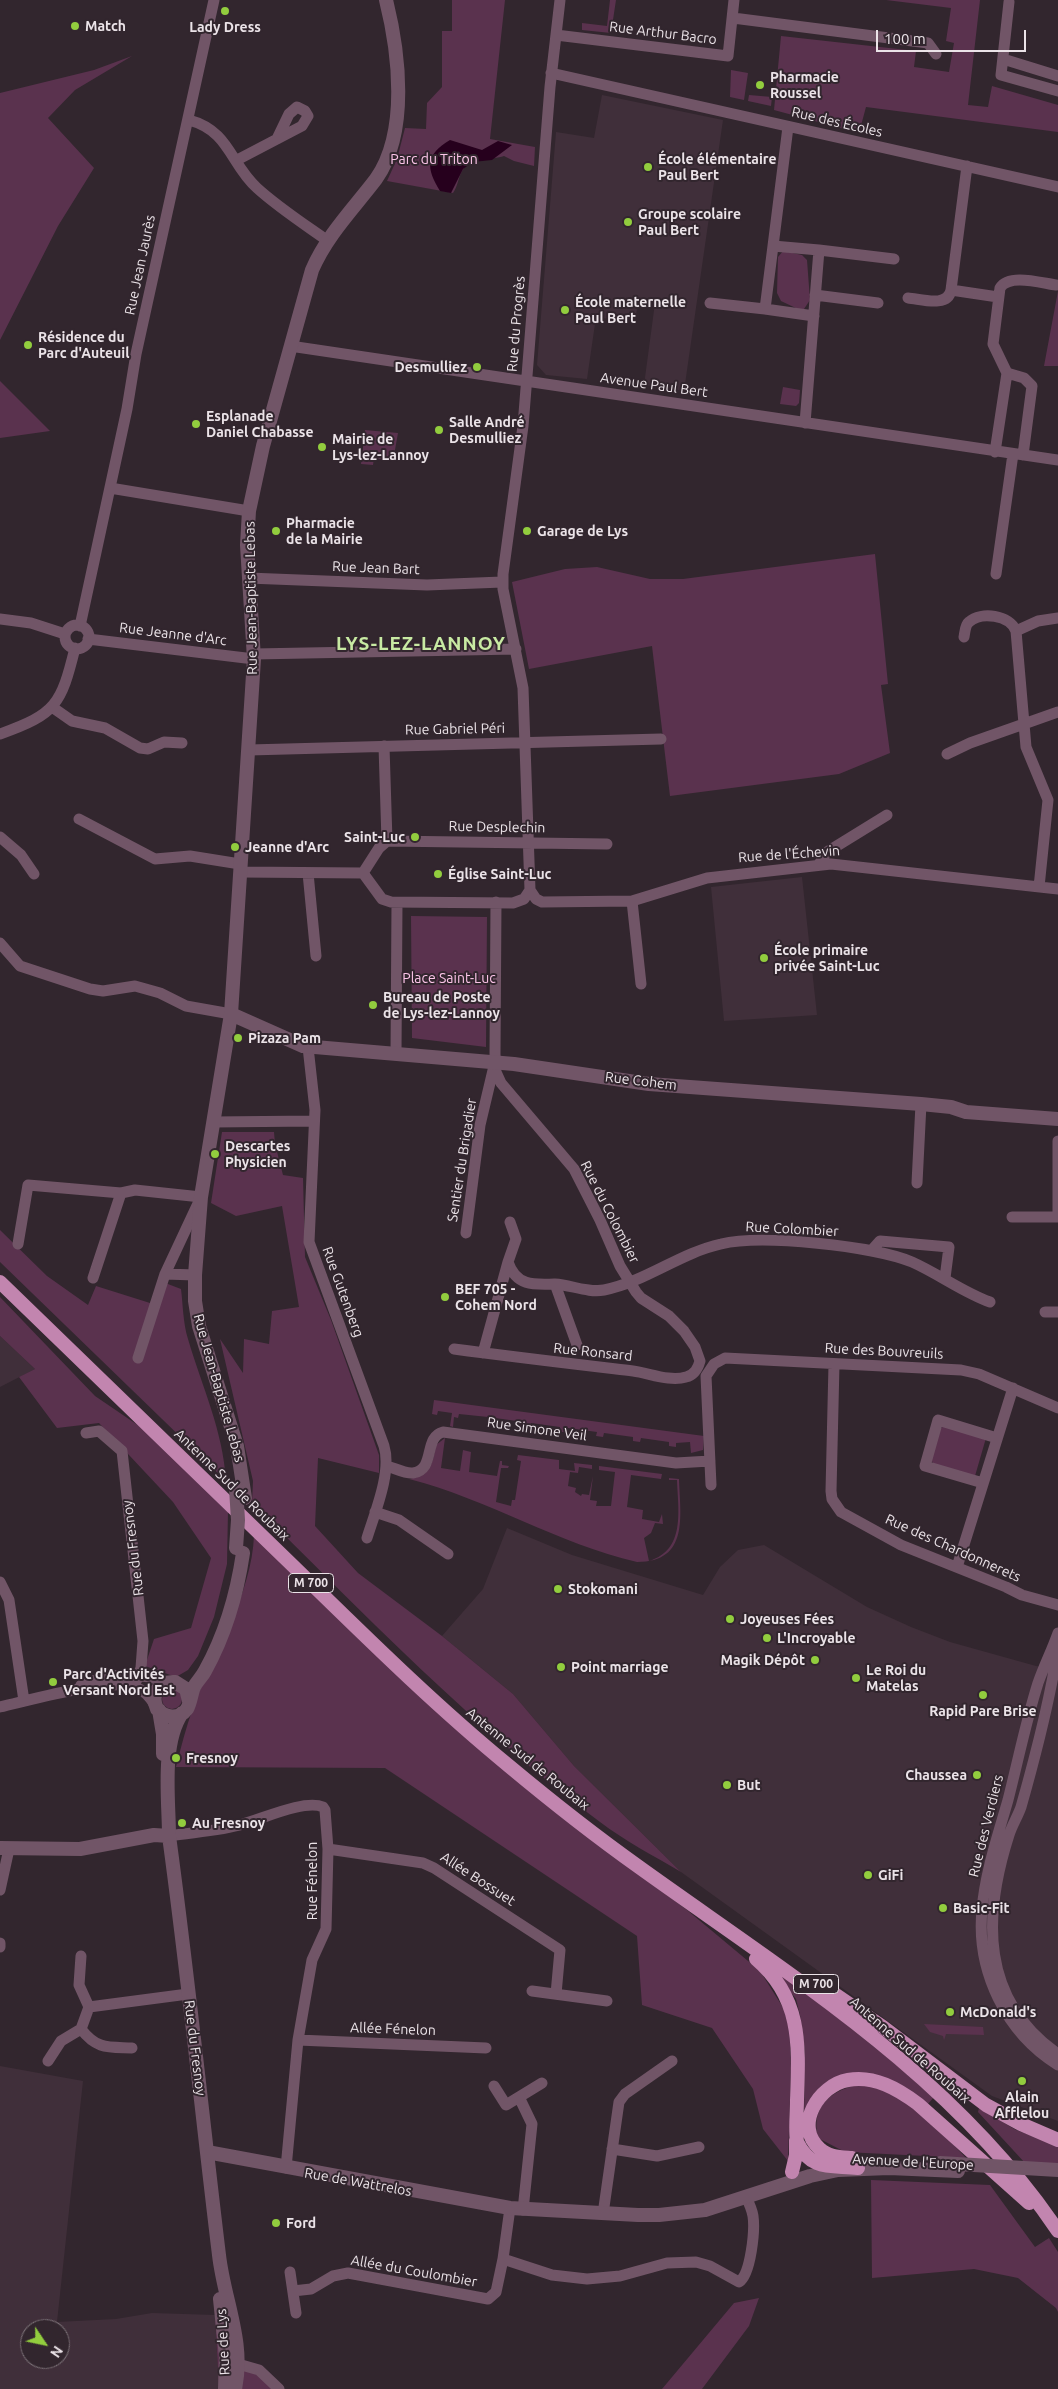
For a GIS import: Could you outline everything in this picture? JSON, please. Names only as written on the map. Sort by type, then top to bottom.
[{"type":"highway","name":"Antenne Sud de Roubaix","points":[[0,1273],[459,1715],[542,1785],[872,2026],[956,2100],[1010,2157],[1058,2219]]},
{"type":"highway","name":"Antenne Sud de Roubaix","points":[[0,1282],[431,1699],[482,1744],[586,1828],[829,2002],[934,2089],[992,2147],[1032,2195],[1058,2231]]},
{"type":"highway","points":[[683,1898],[715,1927],[765,1967],[785,1994],[796,2025],[798,2040],[796,2155],[792,2172]]},
{"type":"highway","points":[[788,1964],[883,2027],[986,2105],[1021,2124],[1058,2140]]},
{"type":"highway","points":[[855,2163],[830,2155],[816,2145],[809,2126],[815,2103],[834,2085],[850,2079],[870,2080],[889,2086],[918,2104],[1031,2204],[1058,2238]]},
{"type":"highway","points":[[796,2135],[803,2152],[817,2164],[823,2166],[855,2163]]},
{"type":"street","name":"Rue Jean Jaurès","points":[[80,626],[130,395],[136,354],[214,0]]},
{"type":"street","name":"Rue Jean-Baptiste Lebas","points":[[189,1701],[194,1688],[205,1671],[227,1621],[236,1592],[240,1551],[238,1520],[240,1493],[228,1444],[192,1336],[187,1301],[191,1232],[201,1197],[230,1014],[254,657],[248,578],[249,511],[255,476],[310,278],[328,241],[380,172],[392,142],[397,111],[396,54],[394,31],[386,0]]},
{"type":"street","name":"Rue du Progrès","points":[[529,842],[523,688],[502,582],[522,440],[551,73],[560,0]]},
{"type":"street","name":"Rue Arthur Bacro","points":[[556,35],[728,56],[734,0]]},
{"type":"street","points":[[1009,2],[1001,75],[1058,91]]},
{"type":"street","name":"Rue Arthur Bacro","points":[[733,18],[928,42],[936,54]]},
{"type":"street","points":[[1003,59],[1058,76]]},
{"type":"street","name":"Rue des Écoles","points":[[551,73],[1058,187]]},
{"type":"street","points":[[189,120],[202,124],[213,131],[257,188],[328,241]]},
{"type":"street","points":[[765,310],[788,126]]},
{"type":"street","points":[[237,160],[277,140]]},
{"type":"street","points":[[908,298],[943,301],[948,298],[951,290],[968,166]]},
{"type":"street","points":[[773,246],[894,259]]},
{"type":"street","points":[[805,423],[819,250]]},
{"type":"street","points":[[995,452],[1007,373],[993,344],[998,297],[1003,283],[1008,281],[1056,285]]},
{"type":"street","points":[[951,290],[998,297]]},
{"type":"street","points":[[815,295],[878,303]]},
{"type":"street","points":[[710,303],[814,316]]},
{"type":"street","name":"Avenue Paul Bert","points":[[290,346],[1058,460]]},
{"type":"street","points":[[996,574],[1032,386],[1027,379],[1007,373]]},
{"type":"street","points":[[110,488],[249,511]]},
{"type":"street","name":"Rue Jean Bart","points":[[248,578],[427,585],[502,582]]},
{"type":"street","points":[[964,637],[967,625],[976,618],[1000,616],[1012,623],[1016,631],[1026,747],[1053,805],[1039,887]]},
{"type":"street","points":[[1016,631],[1038,622],[1058,618]]},
{"type":"street","points":[[0,619],[31,623],[66,634]]},
{"type":"street","points":[[72,626],[80,626],[87,631],[88,639],[82,647],[75,648],[68,644],[66,634],[72,626]]},
{"type":"street","name":"Rue Jeanne d'Arc","points":[[88,639],[254,657],[516,649]]},
{"type":"street","points":[[0,734],[34,721],[52,707],[65,686],[75,648]]},
{"type":"street","points":[[52,707],[72,721],[105,728],[140,748],[148,749],[164,742],[182,743]]},
{"type":"street","points":[[947,754],[1058,712]]},
{"type":"street","name":"Rue Gabriel Péri","points":[[249,750],[662,739]]},
{"type":"street","points":[[362,873],[379,848],[388,841],[384,746]]},
{"type":"street","points":[[819,864],[827,852],[887,816]]},
{"type":"street","points":[[79,819],[155,859],[190,856],[240,868],[308,873],[362,873]]},
{"type":"street","points":[[0,838],[21,855],[34,874]]},
{"type":"street","name":"Rue Desplechin","points":[[388,841],[607,844]]},
{"type":"street","points":[[362,873],[382,899],[397,903],[520,902],[530,890],[529,842]]},
{"type":"street","name":"Rue de l'Échevin","points":[[530,890],[536,899],[542,902],[632,901],[706,878],[819,864],[859,866],[1058,889]]},
{"type":"street","points":[[308,873],[316,956]]},
{"type":"street","points":[[632,901],[641,984]]},
{"type":"street","points":[[495,1062],[496,902]]},
{"type":"street","points":[[396,1054],[397,903]]},
{"type":"street","points":[[0,943],[20,966],[90,989],[103,990],[134,986],[160,993],[186,1006],[230,1014]]},
{"type":"street","name":"Rue Cohem","points":[[230,1014],[308,1047],[495,1062],[649,1084],[921,1104],[951,1107],[968,1112],[1058,1119]]},
{"type":"street","name":"Rue Gutenberg","points":[[308,1047],[314,1121],[310,1242],[384,1446],[387,1466],[368,1538]]},
{"type":"street","name":"Sentier du Brigadier","points":[[466,1233],[480,1125],[495,1062]]},
{"type":"street","name":"Rue du Colombier","points":[[495,1062],[500,1083],[578,1176],[629,1281],[641,1298],[669,1316],[684,1331],[700,1355],[706,1388],[711,1485]]},
{"type":"street","points":[[916,1183],[921,1104]]},
{"type":"street","points":[[213,1122],[314,1121]]},
{"type":"street","points":[[1012,1217],[1058,1217],[1058,1141]]},
{"type":"street","points":[[18,1244],[28,1185],[121,1193],[135,1190],[201,1197]]},
{"type":"street","points":[[93,1278],[121,1193]]},
{"type":"street","name":"Rue Jean-Baptiste Lebas","points":[[138,1358],[165,1274],[201,1197]]},
{"type":"street","points":[[483,1353],[516,1239],[510,1222]]},
{"type":"street","name":"Rue Colombier","points":[[629,1281],[686,1255],[735,1241],[760,1239],[871,1251],[911,1262],[990,1302]]},
{"type":"street","name":"Rue Colombier","points":[[871,1251],[880,1241],[949,1247],[945,1278]]},
{"type":"street","points":[[508,1262],[514,1276],[525,1283],[555,1284],[598,1290],[629,1281]]},
{"type":"street","points":[[165,1274],[190,1274]]},
{"type":"street","name":"Rue Ronsard","points":[[555,1284],[577,1345]]},
{"type":"street","points":[[1044,1312],[1058,1312]]},
{"type":"street","name":"Rue Ronsard","points":[[454,1349],[636,1371],[674,1378],[686,1377],[702,1371]]},
{"type":"street","name":"Rue des Bouvreuils","points":[[702,1371],[724,1358],[961,1370],[979,1374],[1058,1408]]},
{"type":"street","name":"Rue des Chardonnerets","points":[[834,1364],[831,1491],[835,1506],[841,1512],[901,1544],[1022,1595],[1058,1606]]},
{"type":"street","points":[[957,1567],[1013,1388]]},
{"type":"street","points":[[983,1483],[925,1466],[938,1420],[997,1438]]},
{"type":"street","name":"Rue du Fresnoy","points":[[86,1433],[99,1431],[122,1451],[142,1628],[143,1651],[134,1687]]},
{"type":"street","name":"Rue Simone Veil","points":[[387,1466],[413,1473],[418,1471],[428,1461],[434,1437],[442,1432],[676,1463],[710,1461]]},
{"type":"street","points":[[375,1512],[399,1520],[448,1554]]},
{"type":"street","name":"Rue Jean-Baptiste Lebas","points":[[172,1682],[192,1674],[199,1665],[224,1604],[240,1551]]},
{"type":"street","points":[[0,1582],[10,1607],[24,1701]]},
{"type":"street","name":"Rue des Verdiers","points":[[1058,1634],[1038,1683],[990,1869],[981,1921],[986,1964],[997,1997],[1025,2037],[1039,2052],[1058,2065]]},
{"type":"street","name":"Rue des Verdiers","points":[[1058,1644],[1045,1713],[1020,1808],[1009,1835],[1002,1864],[993,1904],[991,1928],[996,1968],[1007,1996],[1028,2027],[1058,2054]]},
{"type":"street","points":[[0,1707],[68,1691],[118,1685],[134,1687],[146,1694],[157,1708],[170,1716],[182,1713],[187,1708],[189,1701],[186,1689],[172,1682],[138,1675],[113,1674],[87,1682],[68,1691]]},
{"type":"street","points":[[157,1708],[156,1691],[162,1684],[172,1682]]},
{"type":"street","name":"Rue du Fresnoy","points":[[157,1708],[164,1734],[161,1807],[169,1836]]},
{"type":"street","name":"Rue du Fresnoy","points":[[182,1713],[174,1731],[168,1777],[169,1836],[223,2296]]},
{"type":"street","name":"Rue Fénelon","points":[[169,1836],[236,1826],[276,1812],[318,1805],[323,1807],[326,1816],[328,1849],[326,1929],[312,1960],[298,2040],[286,2168]]},
{"type":"street","points":[[0,1890],[4,1849],[28,1847],[80,1849],[154,1835],[169,1836]]},
{"type":"street","name":"Allée Bossuet","points":[[328,1849],[423,1863],[434,1868],[560,1950],[556,1994]]},
{"type":"street","points":[[48,2061],[61,2041],[81,2029],[89,2007],[79,1985],[81,1956]]},
{"type":"street","points":[[532,1991],[607,2001]]},
{"type":"street","points":[[89,2007],[188,1994]]},
{"type":"street","points":[[81,2029],[97,2044],[132,2048]]},
{"type":"street","name":"Allée Fénelon","points":[[298,2040],[486,2048]]},
{"type":"street","points":[[603,2214],[618,2106],[622,2098],[672,2061]]},
{"type":"street","points":[[494,2086],[506,2105],[542,2083]]},
{"type":"street","name":"Allée du Coulombier","points":[[293,2290],[311,2289],[333,2276],[348,2273],[488,2298],[496,2292],[516,2209],[532,2124],[519,2097]]},
{"type":"street","points":[[612,2150],[657,2156],[699,2147]]},
{"type":"street","name":"Rue de Wattrelos","points":[[207,2152],[516,2209]]},
{"type":"street","name":"Avenue de l'Europe","points":[[516,2209],[603,2214],[678,2214],[713,2208],[855,2163],[940,2163],[1058,2170]]},
{"type":"street","name":"Avenue de l'Europe","points":[[855,2163],[1058,2177]]},
{"type":"street","name":"Avenue de l'Europe","points":[[746,2197],[792,2172],[817,2164]]},
{"type":"street","points":[[503,2259],[552,2275],[587,2279],[614,2277],[667,2263],[696,2262],[710,2266],[739,2282],[748,2271],[753,2232],[753,2219],[746,2197]]},
{"type":"street","points":[[290,2272],[296,2313]]},
{"type":"street","name":"Rue de Lys","points":[[223,2296],[234,2325],[232,2362],[235,2389]]},
{"type":"street","points":[[232,2362],[259,2370],[279,2389]]},
{"type":"street","name":"Rue de Lys","points":[[225,2389],[232,2362]]},
{"type":"shaded area","name":"Groupe scolaire Paul Bert","points":[[602,95],[723,120],[684,391],[644,385],[655,303],[638,301],[635,323],[596,317],[587,379],[546,375],[537,365],[556,132],[594,138]]},
{"type":"shaded area","points":[[450,140],[482,150],[498,141],[512,145],[492,160],[473,162],[463,169],[451,193],[440,191],[430,169],[430,162],[436,151]]},
{"type":"shaded area","name":"École primaire privée Saint-Luc","points":[[802,877],[817,1015],[724,1021],[711,887]]},
{"type":"shaded area","points":[[0,1336],[35,1369],[0,1387]]},
{"type":"shaded area","points":[[507,1528],[572,1555],[703,1595],[720,1567],[738,1550],[764,1545],[867,1607],[911,1627],[950,1642],[1036,1666],[1058,1669],[1058,2121],[992,2096],[681,1872],[574,1766],[513,1694],[442,1636],[483,1589]]},
{"type":"shaded area","points":[[0,2066],[83,2081],[57,2319],[20,2319],[20,2369],[70,2369],[70,2321],[116,2319],[152,2313],[215,2315],[219,2389],[0,2389]]},
{"type":"green space","name":"Parc du Triton","points":[[452,0],[505,0],[490,139],[535,147],[534,166],[514,161],[504,156],[470,164],[462,171],[453,193],[387,181],[397,159],[405,128],[426,129],[427,103],[442,87],[442,31],[452,31]]},
{"type":"green space","points":[[610,0],[616,0],[611,33],[582,30],[582,23],[607,26]]},
{"type":"green space","points":[[886,0],[980,0],[968,105],[988,107],[992,86],[1058,105],[1058,132],[866,107],[859,133],[774,110],[781,36],[916,51],[914,67],[949,72],[954,43],[946,41],[951,8]]},
{"type":"green space","points":[[132,56],[75,90],[48,118],[94,168],[58,226],[0,340],[0,93],[94,70]]},
{"type":"green space","points":[[731,70],[748,73],[744,100],[730,97]]},
{"type":"green space","points":[[749,95],[772,97],[771,106],[748,101]]},
{"type":"green space","points":[[783,251],[802,255],[807,260],[810,300],[804,309],[800,310],[781,301],[777,293],[778,257]]},
{"type":"green space","points":[[1058,291],[1058,366],[1044,366]]},
{"type":"green space","points":[[0,381],[50,431],[0,438]]},
{"type":"green space","points":[[783,387],[800,390],[799,403],[796,406],[780,404]]},
{"type":"green space","points":[[365,430],[398,433],[393,461],[374,458],[373,465],[361,464]]},
{"type":"green space","points":[[875,554],[888,684],[881,685],[890,753],[839,774],[670,796],[652,646],[529,669],[512,582],[565,569],[597,567],[650,579],[683,579]]},
{"type":"green space","name":"Place Saint-Luc","points":[[411,916],[487,917],[486,1047],[412,1038]]},
{"type":"green space","points":[[222,1132],[274,1132],[283,1175],[303,1178],[305,1257],[331,1320],[379,1455],[379,1473],[318,1458],[315,1526],[358,1573],[442,1636],[513,1694],[574,1766],[681,1872],[610,1829],[553,1786],[508,1748],[421,1669],[252,1503],[253,1481],[220,1339],[243,1373],[244,1339],[269,1344],[272,1311],[299,1307],[282,1206],[236,1216],[211,1203]]},
{"type":"green space","points":[[0,1230],[47,1276],[88,1305],[96,1286],[150,1303],[160,1281],[181,1289],[186,1333],[221,1444],[226,1481],[0,1262]]},
{"type":"green space","points":[[0,1297],[95,1396],[145,1430],[228,1511],[227,1564],[214,1617],[198,1656],[188,1670],[176,1677],[145,1666],[154,1639],[191,1628],[211,1558],[173,1502],[99,1423],[57,1428],[19,1377],[35,1369],[0,1336]]},
{"type":"green space","points":[[434,1400],[704,1436],[703,1450],[691,1453],[690,1442],[676,1443],[676,1447],[669,1446],[669,1442],[641,1438],[640,1442],[633,1441],[633,1437],[604,1433],[603,1437],[596,1436],[597,1432],[568,1428],[567,1432],[560,1432],[560,1427],[531,1423],[531,1428],[524,1427],[524,1422],[495,1418],[494,1423],[487,1422],[488,1417],[459,1414],[458,1418],[454,1417],[453,1427],[450,1426],[452,1413],[438,1411],[437,1415],[432,1414]]},
{"type":"green space","points":[[945,1425],[986,1438],[975,1476],[934,1464],[930,1459],[940,1429]]},
{"type":"green space","points":[[445,1438],[441,1468],[460,1471],[463,1450],[471,1452],[469,1472],[497,1476],[500,1461],[502,1461],[502,1465],[509,1466],[508,1468],[501,1468],[496,1502],[511,1506],[512,1500],[515,1500],[521,1461],[517,1460],[518,1455],[559,1460],[559,1469],[575,1471],[574,1463],[592,1465],[592,1469],[579,1467],[578,1473],[570,1472],[568,1486],[576,1488],[575,1492],[581,1496],[582,1494],[589,1495],[593,1476],[590,1500],[597,1501],[596,1506],[611,1506],[615,1472],[599,1470],[599,1466],[662,1474],[661,1479],[631,1475],[627,1507],[643,1510],[642,1519],[659,1522],[662,1514],[663,1524],[655,1523],[651,1533],[644,1538],[649,1561],[637,1562],[608,1554],[551,1533],[467,1498],[409,1479],[426,1472],[432,1463],[436,1445]]},
{"type":"green space","points":[[669,1478],[679,1479],[680,1521],[678,1534],[674,1545],[666,1554],[654,1560],[650,1560],[661,1556],[669,1548],[674,1538],[678,1516],[677,1480],[669,1480]]},
{"type":"green space","points":[[254,1535],[558,1814],[687,1910],[760,1971],[789,2017],[791,2069],[788,2161],[763,2129],[753,2089],[712,2028],[642,2005],[637,1936],[385,1768],[176,1767],[201,1687],[239,1602],[252,1557]]},
{"type":"green space","points":[[172,1689],[179,1692],[182,1699],[179,1706],[172,1709],[165,1706],[162,1699],[165,1692]]},
{"type":"green space","points":[[781,1972],[935,2096],[927,2105],[852,2074],[831,2079],[819,2088],[804,2116],[805,2051],[800,2015],[796,1999],[778,1975]]},
{"type":"green space","points":[[924,2024],[983,2027],[984,2035],[946,2034],[944,2040],[943,2036],[930,2032]]},
{"type":"green space","points":[[864,2084],[891,2092],[900,2097],[935,2126],[966,2158],[845,2152],[818,2138],[817,2116],[826,2100],[843,2089]]},
{"type":"green space","points":[[979,2108],[1016,2130],[1058,2145],[1058,2167],[1025,2163],[978,2112]]},
{"type":"green space","points":[[871,2180],[990,2185],[1035,2247],[1049,2238],[1058,2252],[1058,2312],[1056,2308],[1018,2278],[974,2269],[872,2278]]},
{"type":"green space","points":[[759,2298],[749,2326],[702,2389],[662,2389],[734,2303]]},
{"type":"green space","points":[[215,2315],[244,2370],[264,2377],[272,2389],[219,2389]]},
{"type":"place","name":"Lady Dress","points":[[225,11]]},
{"type":"place","name":"Match","points":[[75,26]]},
{"type":"place","name":"Pharmacie Roussel","points":[[760,85]]},
{"type":"place","name":"École élémentaire Paul Bert","points":[[648,167]]},
{"type":"place","name":"Groupe scolaire Paul Bert","points":[[628,222]]},
{"type":"place","name":"École maternelle Paul Bert","points":[[565,310]]},
{"type":"place","name":"Résidence du Parc d'Auteuil","points":[[28,345]]},
{"type":"place","name":"Desmulliez","points":[[477,367]]},
{"type":"place","name":"Esplanade Daniel Chabasse","points":[[196,424]]},
{"type":"place","name":"Salle André Desmulliez","points":[[439,430]]},
{"type":"place","name":"Mairie de Lys-lez-Lannoy","points":[[322,447]]},
{"type":"place","name":"Pharmacie de la Mairie","points":[[276,531]]},
{"type":"place","name":"Garage de Lys","points":[[527,531]]},
{"type":"place","name":"Saint-Luc","points":[[415,837]]},
{"type":"place","name":"Jeanne d'Arc","points":[[235,847]]},
{"type":"place","name":"Église Saint-Luc","points":[[438,874]]},
{"type":"place","name":"École primaire privée Saint-Luc","points":[[764,958]]},
{"type":"place","name":"Bureau de Poste de Lys-lez-Lannoy","points":[[373,1005]]},
{"type":"place","name":"Pizaza Pam","points":[[238,1038]]},
{"type":"place","name":"Descartes Physicien","points":[[215,1154]]},
{"type":"place","name":"BEF 705 - Cohem Nord","points":[[445,1297]]},
{"type":"place","name":"Stokomani","points":[[558,1589]]},
{"type":"place","name":"Joyeuses Fées","points":[[730,1619]]},
{"type":"place","name":"L'Incroyable","points":[[767,1638]]},
{"type":"place","name":"Magik Dépôt","points":[[815,1660]]},
{"type":"place","name":"Point marriage","points":[[561,1667]]},
{"type":"place","name":"Le Roi du Matelas","points":[[856,1678]]},
{"type":"place","name":"Parc d'Activités Versant Nord Est","points":[[53,1682]]},
{"type":"place","name":"Rapid Pare Brise","points":[[983,1695]]},
{"type":"place","name":"Fresnoy","points":[[176,1758]]},
{"type":"place","name":"Chaussea","points":[[977,1775]]},
{"type":"place","name":"But","points":[[727,1785]]},
{"type":"place","name":"Au Fresnoy","points":[[182,1823]]},
{"type":"place","name":"GiFi","points":[[868,1875]]},
{"type":"place","name":"Basic-Fit","points":[[943,1908]]},
{"type":"place","name":"McDonald's","points":[[950,2012]]},
{"type":"place","name":"Alain Afflelou","points":[[1022,2081]]},
{"type":"place","name":"Ford","points":[[276,2223]]},
{"type":"district","name":"LYS-LEZ-LANNOY","points":[[421,644]]}]
